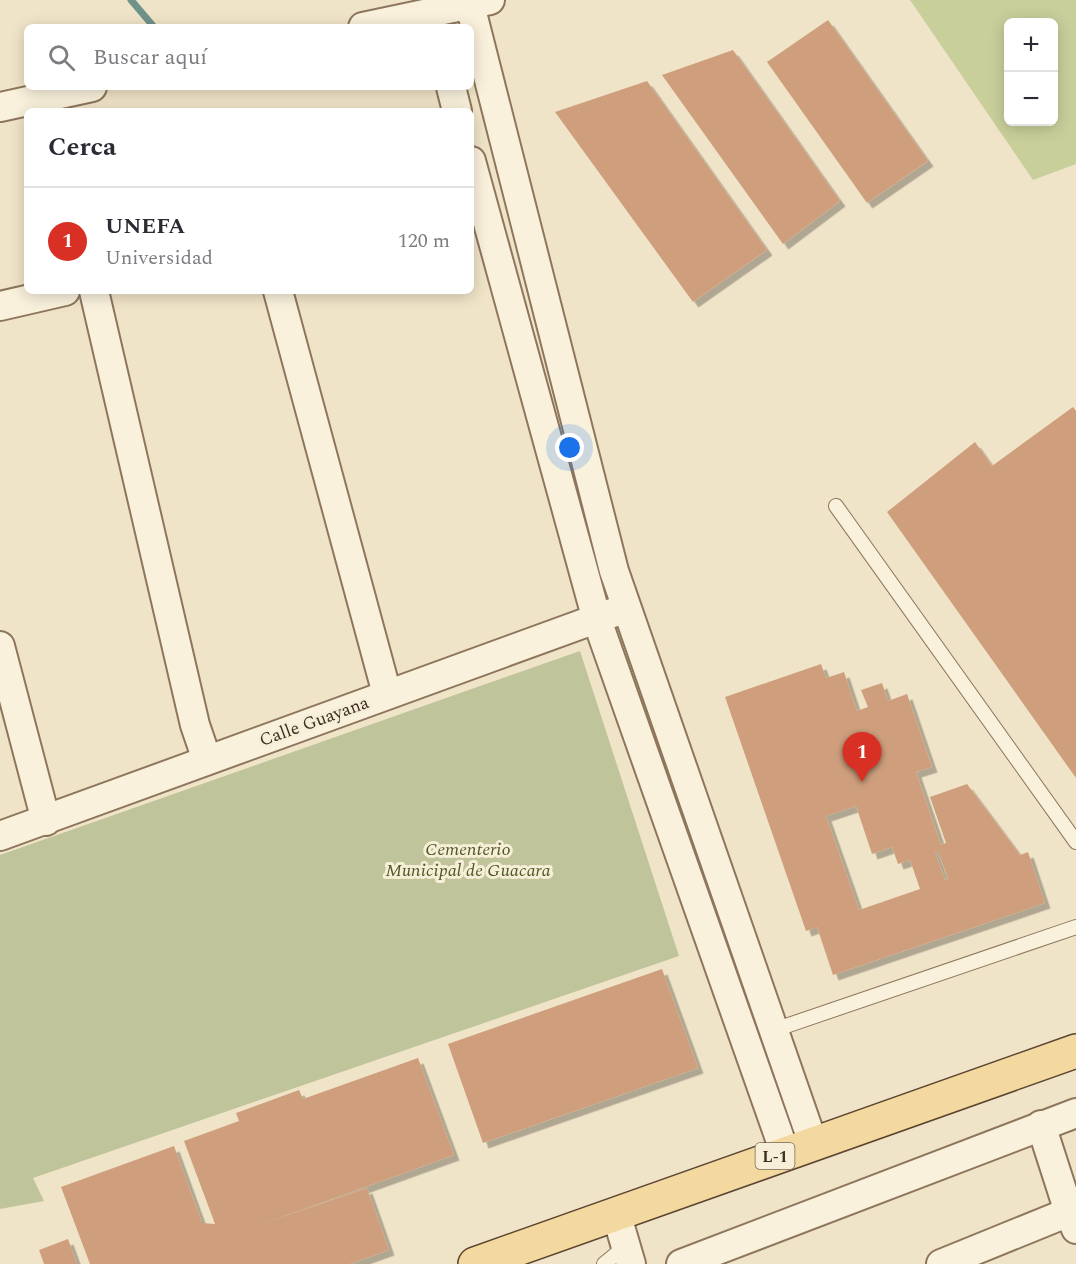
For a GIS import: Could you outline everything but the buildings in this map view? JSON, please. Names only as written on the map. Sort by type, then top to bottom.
[{"type":"main road","name":"L-1","points":[[475,1264],[1076,1051]]},
{"type":"street","points":[[393,24],[432,20],[480,2],[614,571],[774,1030],[799,1148]]},
{"type":"street","points":[[0,107],[78,90]]},
{"type":"street","points":[[452,90],[456,108]]},
{"type":"street","points":[[474,172],[597,620],[799,1148]]},
{"type":"street","points":[[0,306],[52,294]]},
{"type":"street","points":[[95,294],[195,725],[207,760]]},
{"type":"street","points":[[279,294],[387,694]]},
{"type":"street","name":"Calle Guayana","points":[[0,836],[628,607]]},
{"type":"street","points":[[0,646],[46,821]]},
{"type":"street","points":[[681,1264],[1076,1113]]},
{"type":"street","points":[[952,1262],[1074,1217],[1041,1125]]},
{"type":"street","points":[[616,1213],[620,1258]]},
{"type":"lane","points":[[836,506],[1076,842]]},
{"type":"lane","points":[[774,1030],[1076,927]]},
{"type":"green space","points":[[910,0],[1076,0],[1076,164],[1033,180]]},
{"type":"green space","name":"Cementerio Municipal de Guacara","points":[[580,651],[679,956],[33,1178],[44,1201],[0,1209],[0,855]]},
{"type":"waterway","points":[[131,0],[151,24]]},
{"type":"place","name":"UNEFA","points":[[862,782]]}]
